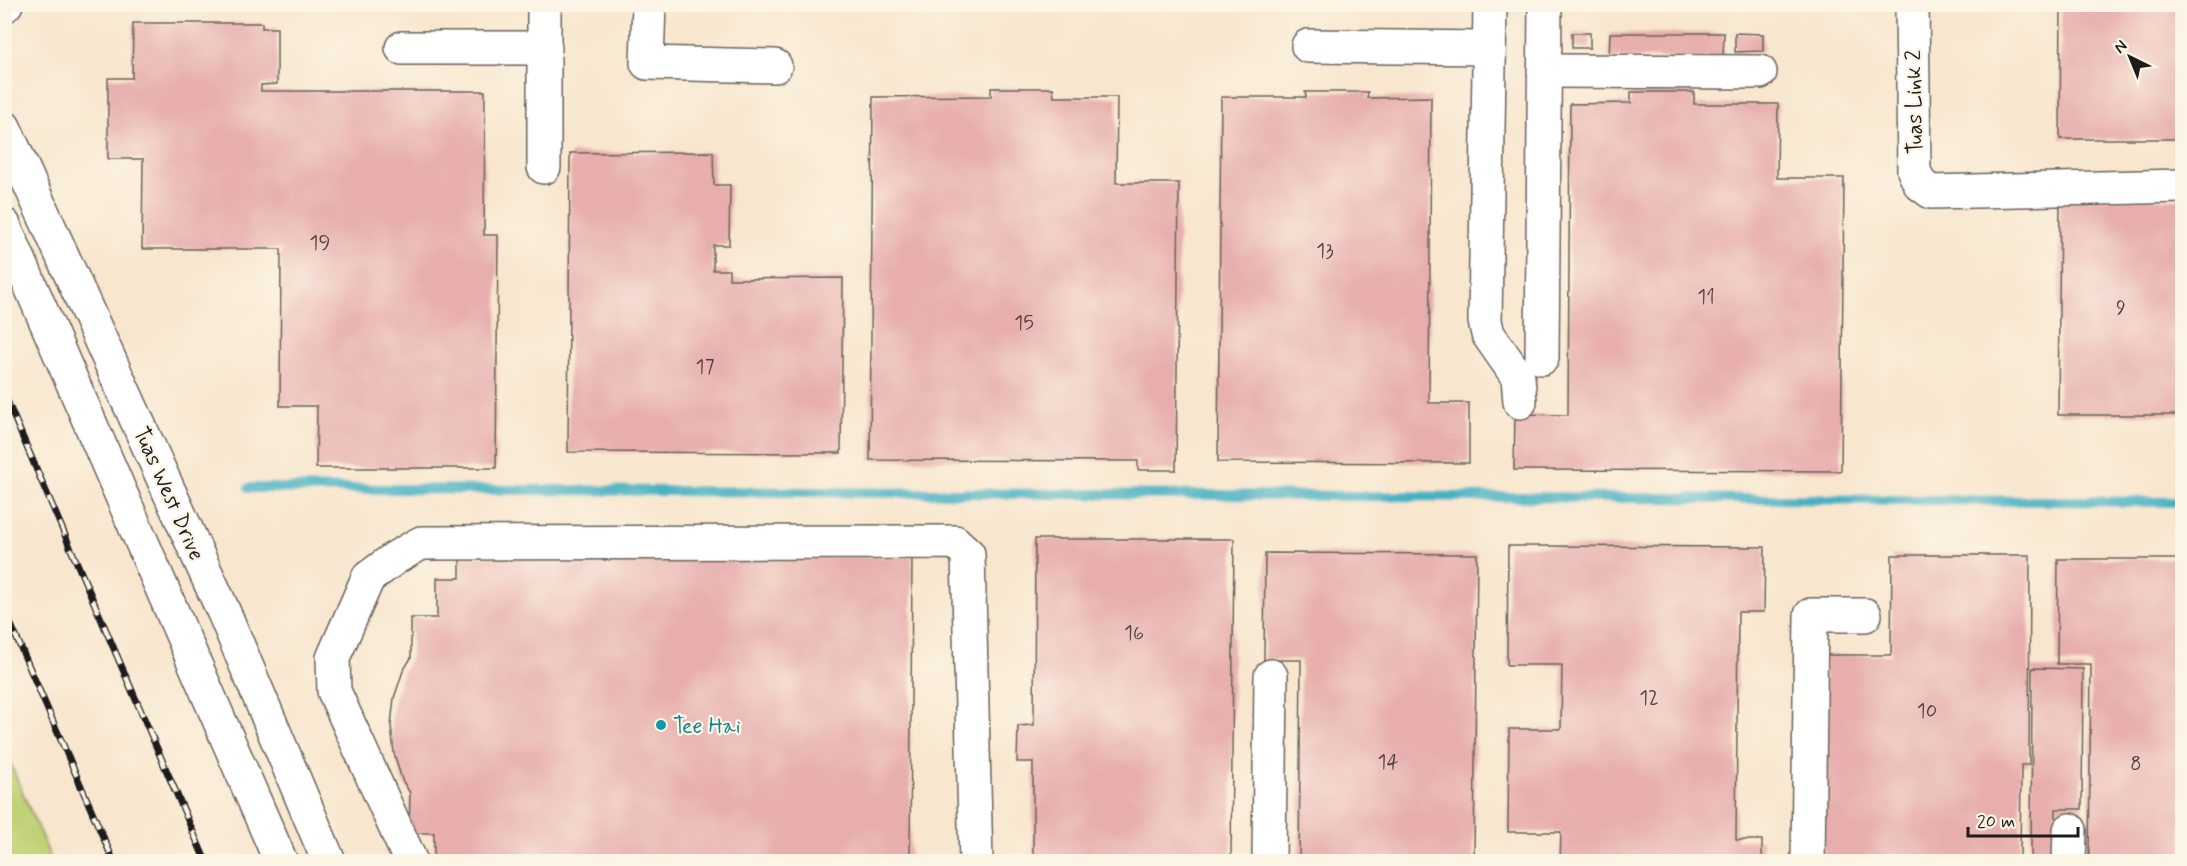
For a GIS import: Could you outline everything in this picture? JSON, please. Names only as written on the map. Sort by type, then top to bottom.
[{"type":"main road","points":[[544,4],[544,167]]},
{"type":"main road","points":[[649,4],[647,63],[775,66]]},
{"type":"main road","points":[[1490,4],[1485,321],[1488,334],[1518,377],[1520,402]]},
{"type":"main road","points":[[1542,358],[1545,4]]},
{"type":"main road","name":"Tuas Link 2","points":[[1912,4],[1914,171],[1920,184],[1931,192],[2182,186]]},
{"type":"main road","points":[[1308,46],[1490,48]]},
{"type":"main road","points":[[402,48],[544,48]]},
{"type":"main road","points":[[1544,71],[1760,72]]},
{"type":"main road","name":"Tuas West Drive","points":[[4,127],[225,615],[328,861]]},
{"type":"main road","name":"Tuas West Drive","points":[[4,225],[281,861]]},
{"type":"main road","points":[[411,861],[334,691],[333,658],[368,578],[394,558],[421,543],[955,542],[968,554],[976,861]]},
{"type":"main road","points":[[1808,861],[1811,615],[1866,615]]},
{"type":"main road","points":[[1269,861],[1270,676]]},
{"type":"green space","points":[[5,751],[52,861],[5,861]]},
{"type":"building","points":[[2061,4],[2182,4],[2182,139],[2060,139]]},
{"type":"building","points":[[133,23],[262,23],[262,28],[277,28],[277,84],[261,85],[261,91],[485,91],[484,235],[498,235],[496,468],[316,468],[317,406],[280,406],[281,249],[142,249],[143,159],[108,159],[108,78],[132,78]]},
{"type":"building","points":[[1572,33],[1590,33],[1590,48],[1572,48]]},
{"type":"building","points":[[1610,33],[1724,33],[1723,58],[1609,58]]},
{"type":"building","points":[[1735,33],[1763,34],[1763,51],[1735,52]]},
{"type":"building","points":[[991,88],[1053,88],[1054,97],[1117,97],[1116,183],[1179,183],[1176,470],[1138,470],[1138,461],[870,460],[873,97],[991,96]]},
{"type":"building","points":[[1305,92],[1368,92],[1367,98],[1431,97],[1429,403],[1469,403],[1469,463],[1218,462],[1221,97],[1306,97]]},
{"type":"building","points":[[1631,92],[1694,92],[1694,104],[1778,104],[1777,178],[1844,178],[1841,471],[1514,470],[1515,414],[1568,415],[1570,104],[1631,103]]},
{"type":"building","points":[[713,152],[714,185],[730,185],[729,245],[713,245],[713,270],[729,270],[729,279],[843,278],[841,453],[568,452],[570,153]]},
{"type":"building","points":[[2060,198],[2182,199],[2182,415],[2058,415]]},
{"type":"building","points":[[1035,539],[1234,539],[1231,862],[1033,862],[1033,762],[1017,762],[1018,726],[1034,725]]},
{"type":"building","points":[[1508,546],[1765,547],[1764,612],[1738,612],[1736,840],[1762,840],[1762,862],[1560,862],[1561,832],[1508,832],[1509,729],[1561,729],[1562,665],[1507,665]]},
{"type":"building","points":[[1265,553],[1477,554],[1474,862],[1299,862],[1301,660],[1264,660]]},
{"type":"building","points":[[1892,555],[2030,555],[2029,765],[2021,765],[2020,862],[1823,862],[1825,655],[1891,655]]},
{"type":"building","name":"Tee Hai","points":[[460,556],[912,557],[910,862],[434,862],[434,833],[409,833],[410,793],[402,780],[394,753],[391,725],[394,698],[403,671],[411,658],[411,618],[437,618],[437,578],[460,578]]},
{"type":"building","points":[[2058,559],[2182,559],[2182,862],[2089,862],[2091,664],[2057,664]]},
{"type":"building","points":[[2032,668],[2083,669],[2082,809],[2056,809],[2056,862],[2031,862]]},
{"type":"waterway","points":[[249,488],[2182,502]]},
{"type":"railway","points":[[4,394],[206,862]]},
{"type":"railway","points":[[4,609],[114,862]]},
{"type":"place","name":"Tee Hai","points":[[661,725]]}]
